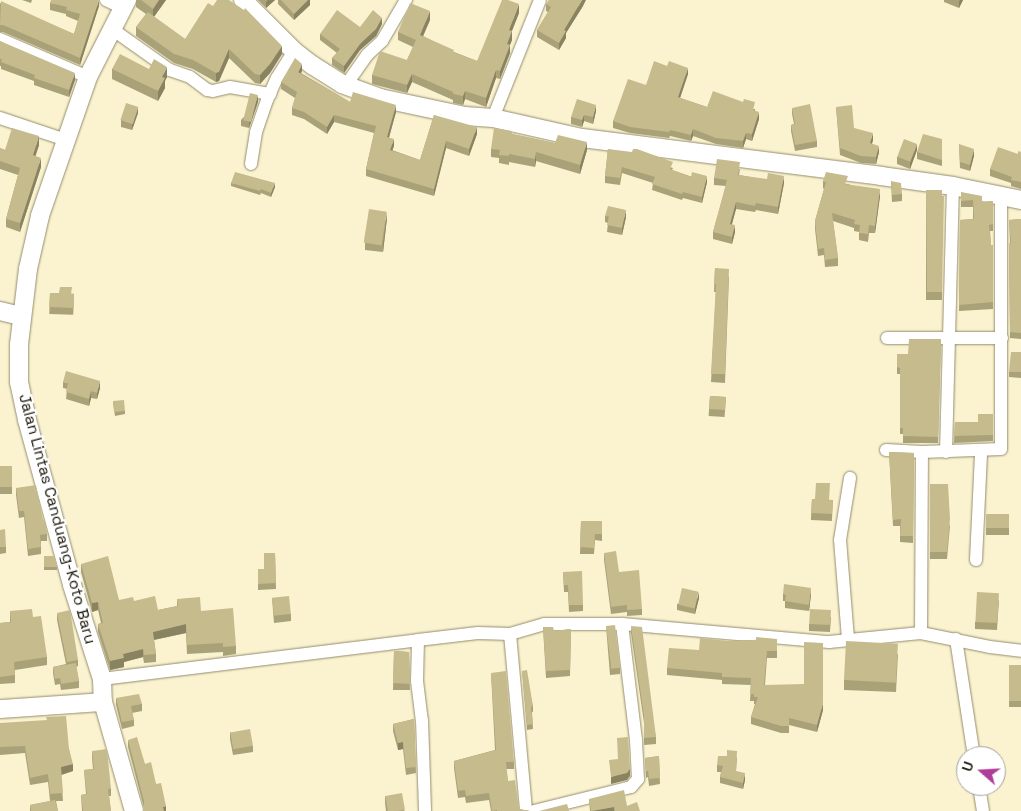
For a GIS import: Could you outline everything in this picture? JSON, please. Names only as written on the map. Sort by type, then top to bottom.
[{"type":"street","points":[[106,0],[125,4]]},
{"type":"street","points":[[244,0],[294,51],[346,85],[380,98],[465,116],[494,118],[582,138],[953,186],[1021,200]]},
{"type":"street","points":[[346,85],[366,55],[382,41],[406,0]]},
{"type":"street","points":[[494,118],[540,0]]},
{"type":"street","name":"Jalan Lintas Canduang-Koto Baru","points":[[125,4],[88,77],[40,216],[28,268],[20,316],[19,382],[27,420],[72,584],[102,680],[104,702],[134,811]]},
{"type":"street","points":[[112,28],[170,70],[190,77],[207,90],[213,91],[230,87],[270,94]]},
{"type":"street","points":[[0,39],[88,77]]},
{"type":"street","points":[[251,164],[256,132],[270,94],[294,51]]},
{"type":"street","points":[[0,118],[66,140]]},
{"type":"street","points":[[946,452],[953,186]]},
{"type":"street","points":[[886,450],[981,452],[1001,449],[1001,196]]},
{"type":"street","points":[[0,311],[20,316]]},
{"type":"street","points":[[887,338],[1002,338]]},
{"type":"street","points":[[921,633],[922,452]]},
{"type":"street","points":[[976,560],[981,452]]},
{"type":"street","points":[[848,639],[840,540],[850,478]]},
{"type":"street","points":[[102,680],[418,640],[478,634],[510,634],[544,624],[622,624],[829,642],[921,633],[956,638],[990,648],[1021,651]]},
{"type":"street","points":[[534,811],[631,787],[638,778],[636,740],[622,624]]},
{"type":"street","points":[[510,634],[526,811]]},
{"type":"street","points":[[956,638],[972,746]]},
{"type":"street","points":[[418,640],[417,681],[422,720],[425,811]]},
{"type":"street","points":[[0,709],[104,702]]},
{"type":"street","points":[[981,796],[983,811]]},
{"type":"building","points":[[51,0],[99,0],[80,58],[0,25],[1,1],[74,34],[80,14],[66,10],[67,7],[50,3]]},
{"type":"building","points":[[141,0],[159,0],[153,9]]},
{"type":"building","points":[[217,0],[229,0],[244,10],[245,8],[282,46],[260,75],[255,74],[229,49],[219,72],[216,73],[193,60],[174,54],[136,27],[148,12],[185,39],[208,3],[213,6]]},
{"type":"building","points":[[281,0],[308,0],[294,14]]},
{"type":"building","points":[[502,0],[519,4],[509,30],[512,31],[507,44],[510,45],[500,71],[496,70],[486,98],[465,91],[463,96],[453,94],[453,92],[412,74],[407,85],[372,75],[380,51],[407,60],[416,40],[398,32],[410,3],[430,11],[420,35],[454,50],[453,52],[477,61]]},
{"type":"building","points":[[549,0],[582,0],[564,30],[566,31],[559,43],[537,30],[551,7],[546,4]]},
{"type":"building","points":[[337,10],[360,27],[373,10],[382,18],[376,29],[360,44],[344,66],[332,58],[340,49],[320,34]]},
{"type":"building","points":[[0,41],[75,73],[69,90],[34,78],[35,75],[1,62]]},
{"type":"building","points":[[120,54],[149,69],[154,59],[167,67],[162,77],[165,78],[158,91],[112,69]]},
{"type":"building","points":[[295,58],[302,64],[298,72],[350,102],[353,92],[396,105],[387,137],[394,139],[390,150],[420,160],[434,115],[477,127],[469,149],[446,141],[434,189],[366,169],[376,126],[334,115],[327,127],[304,112],[292,108],[297,92],[281,82]]},
{"type":"building","points":[[654,61],[667,66],[669,61],[688,68],[678,97],[707,107],[713,91],[743,102],[744,99],[755,102],[753,110],[759,112],[752,134],[746,133],[743,141],[716,138],[693,129],[691,135],[670,130],[669,132],[630,127],[613,121],[628,79],[646,85]]},
{"type":"building","points":[[250,93],[258,95],[251,122],[243,120]]},
{"type":"building","points":[[577,99],[596,105],[593,117],[584,115],[582,120],[571,117]]},
{"type":"building","points":[[126,103],[138,107],[133,124],[120,120]]},
{"type":"building","points":[[810,104],[817,141],[795,145],[791,125],[795,124],[792,108]]},
{"type":"building","points":[[852,105],[854,128],[873,133],[870,143],[879,146],[876,157],[861,156],[840,148],[836,107]]},
{"type":"building","points":[[12,128],[39,136],[33,155],[41,158],[20,223],[6,219],[20,168],[0,161],[0,148],[5,150]]},
{"type":"building","points":[[494,128],[512,131],[512,134],[555,143],[558,135],[587,142],[580,165],[536,152],[535,159],[509,154],[509,156],[499,155],[500,150],[491,149]]},
{"type":"building","points":[[923,134],[942,139],[942,160],[917,152]]},
{"type":"building","points":[[904,139],[917,144],[910,162],[897,157]]},
{"type":"building","points":[[959,144],[974,149],[970,165],[960,162]]},
{"type":"building","points":[[998,147],[1018,154],[1018,151],[1021,152],[1021,182],[1011,180],[1012,177],[990,169]]},
{"type":"building","points":[[608,149],[632,152],[633,149],[637,149],[673,162],[670,169],[691,177],[692,172],[707,176],[702,197],[683,192],[682,194],[652,184],[655,177],[622,167],[620,178],[605,176]]},
{"type":"building","points":[[717,159],[740,162],[738,175],[767,179],[768,173],[784,176],[778,207],[756,203],[755,206],[736,202],[730,224],[735,225],[732,237],[713,232],[727,180],[714,178]]},
{"type":"building","points":[[235,172],[275,183],[271,193],[231,183]]},
{"type":"building","points":[[826,172],[848,176],[845,184],[880,189],[875,226],[869,225],[868,234],[859,233],[860,225],[854,224],[855,220],[832,213],[838,258],[825,260],[824,248],[818,249],[815,221],[826,182],[823,181]]},
{"type":"building","points":[[891,181],[901,183],[902,194],[892,195]]},
{"type":"building","points":[[926,190],[942,190],[942,196],[944,196],[942,292],[927,292]]},
{"type":"building","points":[[961,192],[982,196],[982,202],[993,201],[993,224],[989,225],[991,245],[993,245],[993,302],[959,305],[960,220],[974,219],[973,200],[961,201]]},
{"type":"building","points":[[608,206],[626,210],[622,228],[607,225],[609,216],[605,216]]},
{"type":"building","points":[[369,209],[387,212],[381,245],[364,243]]},
{"type":"building","points":[[1021,219],[1021,333],[1010,332],[1009,243],[1011,243],[1009,220]]},
{"type":"building","points":[[715,268],[729,269],[725,374],[711,374],[716,284],[714,284]]},
{"type":"building","points":[[60,287],[72,287],[71,294],[74,294],[74,308],[49,307],[50,293],[59,293]]},
{"type":"building","points":[[909,339],[941,339],[938,437],[903,436],[903,428],[900,428],[900,368],[897,367],[897,354],[908,354]]},
{"type":"building","points":[[1011,352],[1021,352],[1021,372],[1009,372]]},
{"type":"building","points":[[66,371],[100,381],[97,393],[91,391],[89,399],[66,392],[68,383],[63,382]]},
{"type":"building","points":[[710,396],[726,397],[725,410],[709,409]]},
{"type":"building","points":[[124,400],[125,411],[114,412],[113,401]]},
{"type":"building","points":[[978,414],[993,414],[993,435],[954,436],[955,422],[978,422]]},
{"type":"building","points":[[889,452],[914,453],[913,536],[900,536],[901,519],[893,520]]},
{"type":"building","points":[[0,466],[12,466],[12,487],[0,487]]},
{"type":"building","points":[[816,483],[830,483],[829,500],[833,500],[832,514],[811,513],[812,499],[815,499]]},
{"type":"building","points":[[930,484],[948,484],[950,519],[947,552],[930,552]]},
{"type":"building","points":[[36,485],[47,534],[40,535],[41,547],[28,549],[24,511],[19,511],[16,488]]},
{"type":"building","points":[[986,514],[1009,514],[1009,528],[986,528]]},
{"type":"building","points":[[581,521],[602,521],[602,534],[595,534],[594,548],[580,547]]},
{"type":"building","points":[[5,529],[6,547],[0,547],[0,530]]},
{"type":"building","points":[[616,551],[619,572],[639,570],[642,609],[627,610],[627,605],[611,607],[604,553]]},
{"type":"building","points":[[264,553],[275,553],[276,583],[258,584],[258,569],[264,569]]},
{"type":"building","points":[[44,556],[54,556],[57,567],[44,567]]},
{"type":"building","points":[[108,556],[119,600],[133,597],[134,601],[155,596],[158,610],[178,606],[177,599],[200,597],[201,611],[233,608],[236,646],[223,647],[223,643],[187,645],[186,624],[153,632],[156,654],[144,655],[143,649],[123,654],[124,658],[110,661],[98,624],[103,623],[98,602],[92,603],[81,564]]},
{"type":"building","points":[[582,571],[583,605],[569,605],[568,585],[564,585],[563,572]]},
{"type":"building","points":[[784,584],[811,588],[809,605],[785,601],[786,595],[783,594]]},
{"type":"building","points":[[682,588],[699,592],[695,608],[678,605]]},
{"type":"building","points":[[977,592],[999,593],[997,623],[975,622]]},
{"type":"building","points":[[289,596],[291,614],[274,616],[272,598]]},
{"type":"building","points":[[32,609],[33,617],[41,616],[47,657],[14,662],[15,675],[0,677],[0,623],[11,622],[10,611]]},
{"type":"building","points":[[810,609],[831,610],[830,625],[809,624]]},
{"type":"building","points":[[70,610],[78,660],[67,662],[57,613]]},
{"type":"building","points":[[615,625],[620,668],[611,669],[606,626]]},
{"type":"building","points":[[631,626],[642,627],[656,737],[644,738],[644,716]]},
{"type":"building","points":[[543,627],[553,627],[554,631],[571,629],[570,670],[546,671]]},
{"type":"building","points":[[756,637],[777,639],[777,651],[767,651],[764,685],[804,684],[804,642],[823,643],[823,703],[817,725],[789,718],[789,726],[781,726],[751,717],[758,697],[750,694],[751,678],[722,677],[722,673],[667,668],[669,648],[699,650],[700,638],[728,641],[756,640]]},
{"type":"building","points":[[846,641],[898,644],[896,683],[844,680]]},
{"type":"building","points":[[394,651],[409,652],[410,684],[393,683]]},
{"type":"building","points":[[76,663],[79,681],[61,684],[60,678],[55,679],[53,667]]},
{"type":"building","points":[[1009,665],[1021,665],[1021,701],[1009,701]]},
{"type":"building","points":[[527,670],[533,706],[531,707],[533,724],[527,725],[522,671]]},
{"type":"building","points":[[506,671],[514,762],[506,762],[508,781],[515,780],[519,809],[530,811],[492,811],[489,793],[466,796],[465,790],[458,791],[454,761],[496,750],[491,673]]},
{"type":"building","points":[[139,694],[142,704],[131,706],[134,720],[122,722],[116,698]]},
{"type":"building","points":[[66,716],[69,749],[73,764],[61,767],[63,793],[50,794],[48,774],[30,778],[25,746],[0,747],[0,723],[47,720],[46,717]]},
{"type":"building","points":[[414,719],[416,767],[406,768],[403,742],[398,743],[393,724]]},
{"type":"building","points":[[250,729],[253,746],[233,749],[230,732]]},
{"type":"building","points":[[137,737],[145,764],[151,762],[156,784],[161,783],[166,806],[163,807],[164,811],[144,811],[144,801],[128,740]]},
{"type":"building","points":[[628,737],[630,769],[627,773],[611,777],[609,760],[618,759],[617,738]]},
{"type":"building","points":[[107,749],[111,789],[108,789],[111,811],[83,811],[81,795],[87,794],[84,770],[94,769],[92,751]]},
{"type":"building","points":[[727,750],[737,751],[736,771],[745,773],[743,783],[720,777],[723,766],[717,765],[718,756],[727,756]]},
{"type":"building","points":[[659,756],[660,778],[649,779],[645,758]]},
{"type":"building","points":[[624,790],[627,806],[637,802],[640,811],[615,811],[614,807],[591,811],[589,799]]},
{"type":"building","points":[[402,793],[405,810],[388,811],[385,796]]},
{"type":"building","points":[[55,800],[58,811],[31,811],[30,805]]},
{"type":"building","points":[[567,804],[569,811],[539,811]]}]
